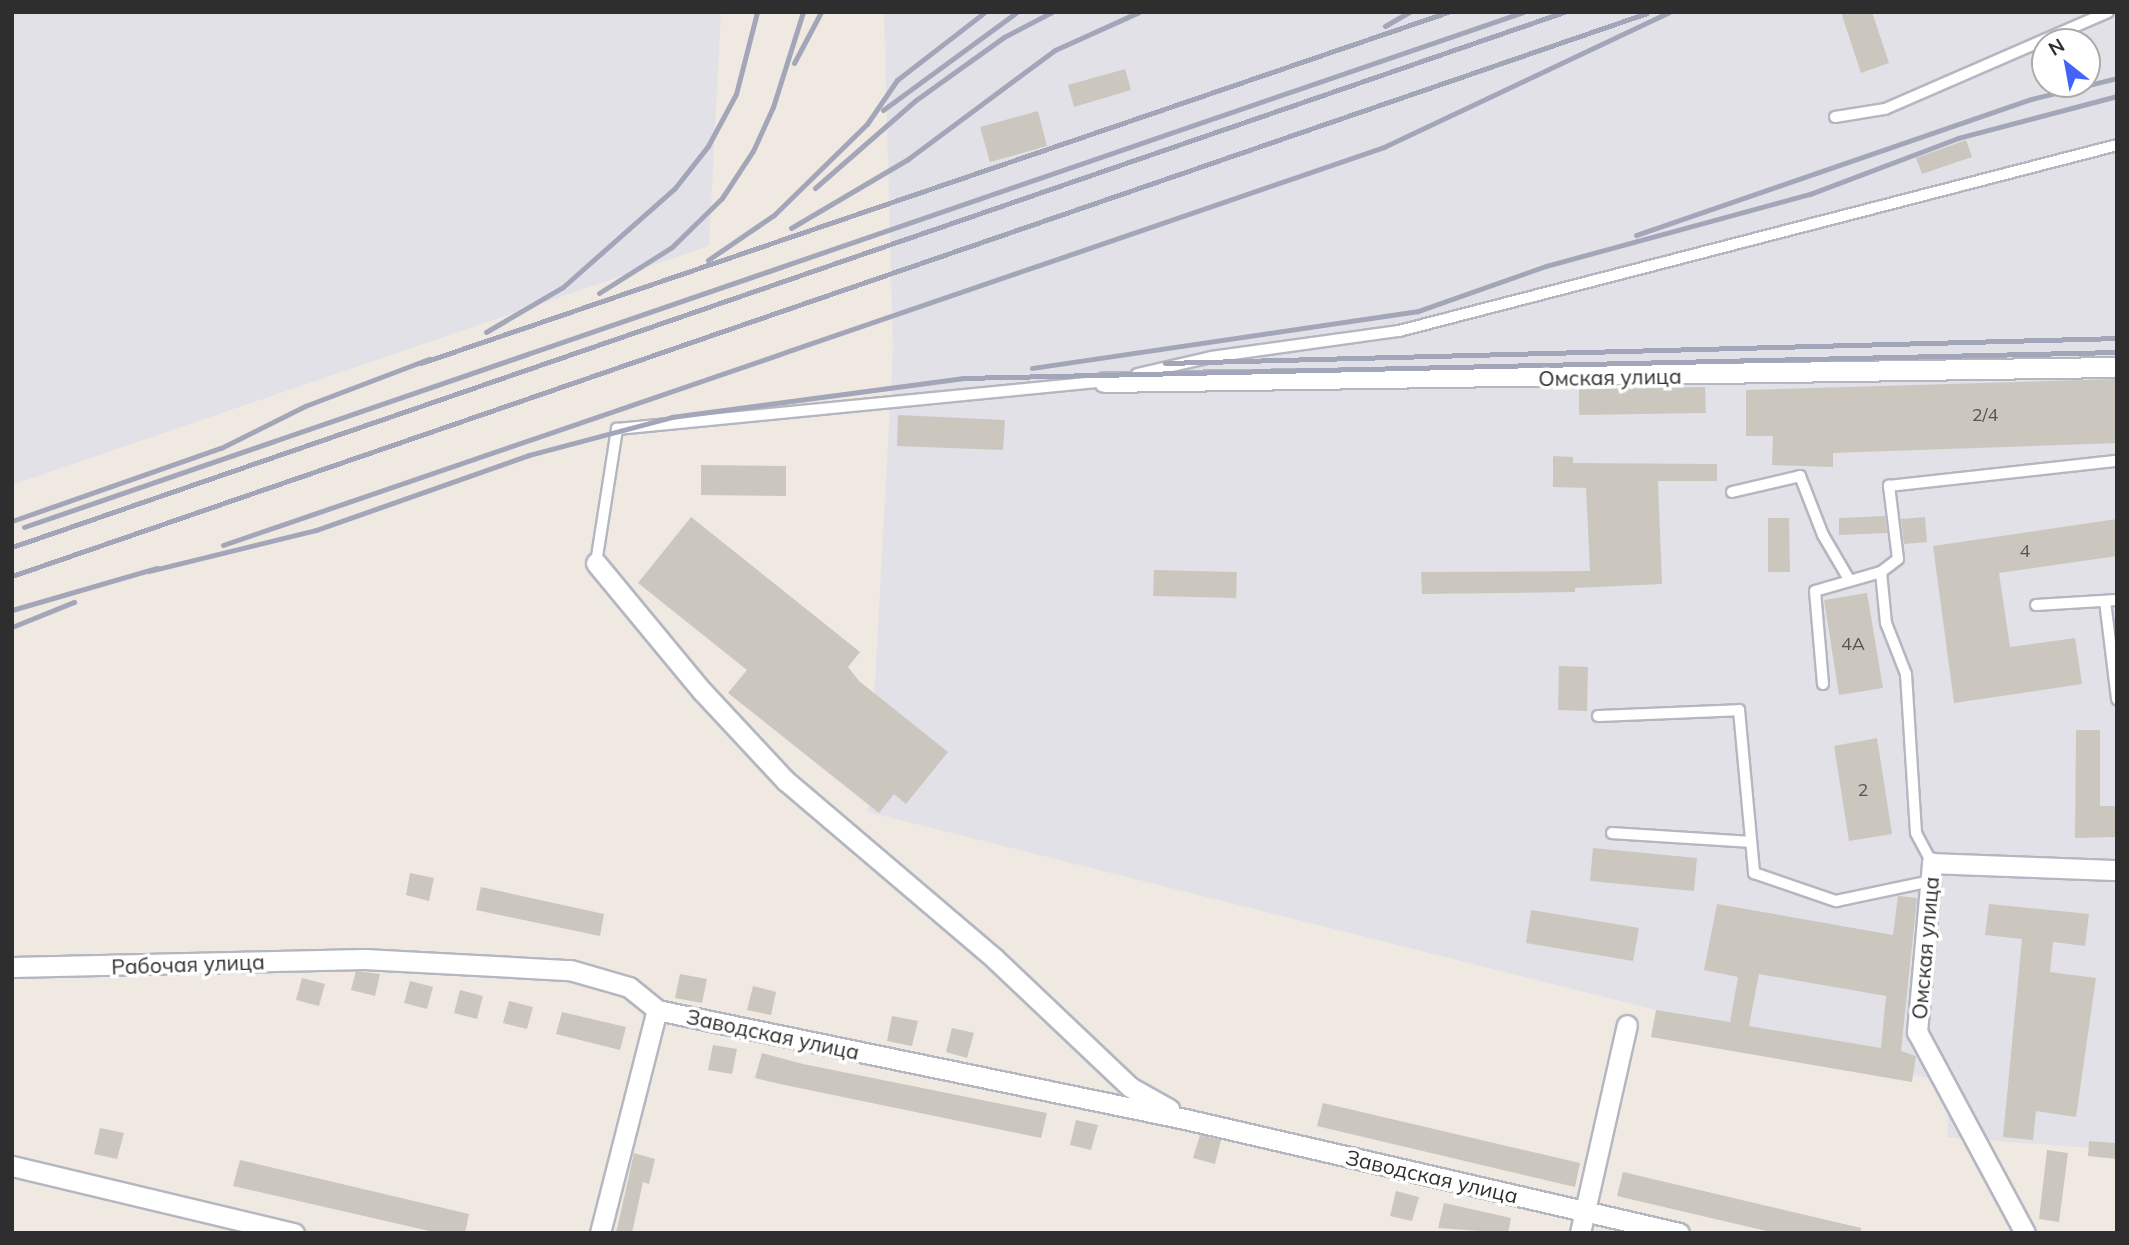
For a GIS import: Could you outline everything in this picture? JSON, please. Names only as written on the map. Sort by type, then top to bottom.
[{"type":"street","name":"Омская улица","points":[[1104,382],[2117,367]]},
{"type":"street","name":"Заводская улица","points":[[596,563],[702,691],[786,781],[994,958],[1130,1087],[1185,1119]]},
{"type":"street","name":"Омская улица","points":[[2025,1233],[1917,1032],[1931,872],[2117,870]]},
{"type":"street","name":"Заводская улица","points":[[365,959],[570,970],[629,987],[657,1010],[1185,1119],[1679,1233]]},
{"type":"street","name":"Рабочая улица","points":[[12,967],[365,959]]},
{"type":"street","points":[[600,1233],[657,1010]]},
{"type":"street","points":[[1580,1233],[1628,1025]]},
{"type":"street","points":[[12,1166],[294,1233]]},
{"type":"lane","points":[[1835,117],[1885,109],[2108,12]]},
{"type":"lane","points":[[596,563],[617,429],[1104,382],[1211,357],[1399,331],[2117,145]]},
{"type":"lane","points":[[1823,684],[1815,591],[1881,572],[1898,559],[1889,486],[2117,461]]},
{"type":"lane","points":[[1732,492],[1800,476],[1816,508],[1823,536],[1850,581]]},
{"type":"lane","points":[[1598,716],[1739,710],[1754,873],[1836,901],[1931,872],[1916,833],[1906,674],[1886,623],[1881,572]]},
{"type":"lane","points":[[2036,605],[2117,600]]},
{"type":"lane","points":[[2105,601],[2117,699]]},
{"type":"lane","points":[[1612,833],[1751,842]]},
{"type":"shaded area","points":[[12,12],[721,12],[709,246],[12,485]]},
{"type":"shaded area","points":[[884,12],[2117,12],[2117,1150],[1947,1137],[1951,1084],[868,812],[893,350]]},
{"type":"building","points":[[1841,12],[1872,12],[1889,63],[1861,73]]},
{"type":"building","points":[[1125,69],[1131,90],[1074,107],[1068,85]]},
{"type":"building","points":[[1038,111],[1047,146],[990,162],[980,127]]},
{"type":"building","points":[[1966,140],[1972,157],[1922,174],[1916,158]]},
{"type":"building","points":[[2117,379],[2117,443],[1833,453],[1833,467],[1772,465],[1773,436],[1746,436],[1746,390]]},
{"type":"building","points":[[1705,387],[1706,413],[1579,415],[1579,389]]},
{"type":"building","points":[[898,415],[1005,420],[1003,450],[897,446]]},
{"type":"building","points":[[1553,456],[1573,457],[1573,463],[1717,464],[1717,481],[1658,481],[1662,584],[1575,588],[1575,592],[1422,594],[1421,572],[1590,571],[1586,488],[1553,487]]},
{"type":"building","points":[[701,465],[786,466],[786,496],[701,495]]},
{"type":"building","points":[[1885,516],[1887,533],[1839,535],[1839,518]]},
{"type":"building","points":[[691,517],[860,652],[848,667],[859,681],[948,752],[906,804],[894,794],[879,813],[728,693],[747,670],[638,583]]},
{"type":"building","points":[[1925,517],[1927,542],[1904,544],[1901,519]]},
{"type":"building","points":[[1768,518],[1789,518],[1790,572],[1768,572]]},
{"type":"building","points":[[2117,519],[2117,556],[1999,573],[2010,647],[2075,638],[2082,684],[1954,703],[1933,546]]},
{"type":"building","points":[[1154,570],[1237,572],[1236,598],[1153,596]]},
{"type":"building","points":[[1867,593],[1883,688],[1839,695],[1824,600]]},
{"type":"building","points":[[1559,666],[1588,667],[1587,711],[1558,710]]},
{"type":"building","points":[[2076,730],[2100,730],[2100,806],[2117,806],[2117,837],[2075,838]]},
{"type":"building","points":[[1877,738],[1892,834],[1849,841],[1834,746]]},
{"type":"building","points":[[1593,848],[1697,858],[1694,891],[1590,881]]},
{"type":"building","points":[[410,873],[434,878],[429,901],[406,895]]},
{"type":"building","points":[[481,887],[604,914],[600,936],[476,910]]},
{"type":"building","points":[[1898,896],[1917,898],[1901,1051],[1916,1056],[1912,1082],[1651,1037],[1656,1010],[1730,1022],[1738,977],[1704,970],[1717,904],[1893,935]],"holes":[[[1759,974],[1886,996],[1881,1048],[1749,1026]]]},
{"type":"building","points":[[1989,904],[2089,914],[2085,946],[2053,942],[2050,972],[2096,978],[2076,1117],[2036,1111],[2033,1140],[2003,1137],[2022,939],[1985,935]]},
{"type":"building","points":[[1531,910],[1639,928],[1633,961],[1526,943]]},
{"type":"building","points":[[356,971],[380,974],[375,996],[351,990]]},
{"type":"building","points":[[680,974],[707,979],[702,1003],[675,998]]},
{"type":"building","points":[[302,978],[325,984],[319,1006],[296,1000]]},
{"type":"building","points":[[410,981],[433,987],[427,1009],[404,1003]]},
{"type":"building","points":[[753,986],[776,992],[771,1015],[747,1010]]},
{"type":"building","points":[[460,990],[483,996],[477,1019],[454,1013]]},
{"type":"building","points":[[509,1001],[533,1007],[527,1029],[503,1023]]},
{"type":"building","points":[[562,1012],[626,1027],[620,1050],[556,1034]]},
{"type":"building","points":[[892,1016],[918,1021],[912,1046],[887,1041]]},
{"type":"building","points":[[952,1028],[974,1033],[967,1058],[946,1052]]},
{"type":"building","points":[[713,1045],[737,1049],[732,1074],[708,1070]]},
{"type":"building","points":[[762,1053],[803,1064],[1047,1113],[1041,1138],[755,1078]]},
{"type":"building","points":[[1323,1103],[1580,1163],[1575,1187],[1317,1126]]},
{"type":"building","points":[[1076,1120],[1098,1125],[1091,1150],[1070,1145]]},
{"type":"building","points":[[100,1128],[124,1133],[117,1159],[94,1154]]},
{"type":"building","points":[[1200,1135],[1221,1140],[1215,1164],[1193,1158]]},
{"type":"building","points":[[2089,1141],[2117,1143],[2117,1159],[2088,1156]]},
{"type":"building","points":[[2047,1150],[2068,1153],[2059,1222],[2039,1219]]},
{"type":"building","points":[[634,1153],[655,1159],[649,1184],[643,1182],[632,1233],[616,1233]]},
{"type":"building","points":[[240,1160],[469,1214],[465,1233],[438,1233],[233,1186]]},
{"type":"building","points":[[1623,1172],[1861,1228],[1861,1233],[1775,1233],[1617,1196]]},
{"type":"building","points":[[1396,1191],[1419,1197],[1412,1221],[1390,1216]]},
{"type":"building","points":[[1444,1203],[1511,1218],[1508,1233],[1438,1228]]},
{"type":"railway","points":[[486,332],[563,287],[675,188],[708,146],[736,94],[757,12]]},
{"type":"railway","points":[[599,293],[672,247],[722,198],[753,151],[773,107],[803,12]]},
{"type":"railway","points":[[794,63],[821,12]]},
{"type":"railway","points":[[708,260],[774,215],[867,124],[897,80],[985,12]]},
{"type":"railway","points":[[883,110],[1017,12]]},
{"type":"railway","points":[[815,188],[916,100],[1004,37],[1052,12]]},
{"type":"railway","points":[[791,228],[908,159],[1055,50],[1139,12]]},
{"type":"railway","points":[[1385,26],[1409,12]]},
{"type":"railway","points":[[421,363],[1448,12]]},
{"type":"railway","points":[[24,527],[1523,12]]},
{"type":"railway","points":[[12,547],[1564,12]]},
{"type":"railway","points":[[223,545],[1384,147],[1669,12]]},
{"type":"railway","points":[[12,576],[1647,13]]},
{"type":"railway","points":[[1636,235],[2031,99],[2117,78]]},
{"type":"railway","points":[[1032,368],[1418,311],[1546,266],[1810,194],[1958,138],[2117,96]]},
{"type":"railway","points":[[1165,363],[2117,338]]},
{"type":"railway","points":[[149,571],[316,530],[529,455],[672,417],[963,378],[2117,352]]},
{"type":"railway","points":[[12,521],[221,448],[305,406],[429,359]]},
{"type":"railway","points":[[12,610],[157,568]]},
{"type":"railway","points":[[12,627],[74,602]]}]
